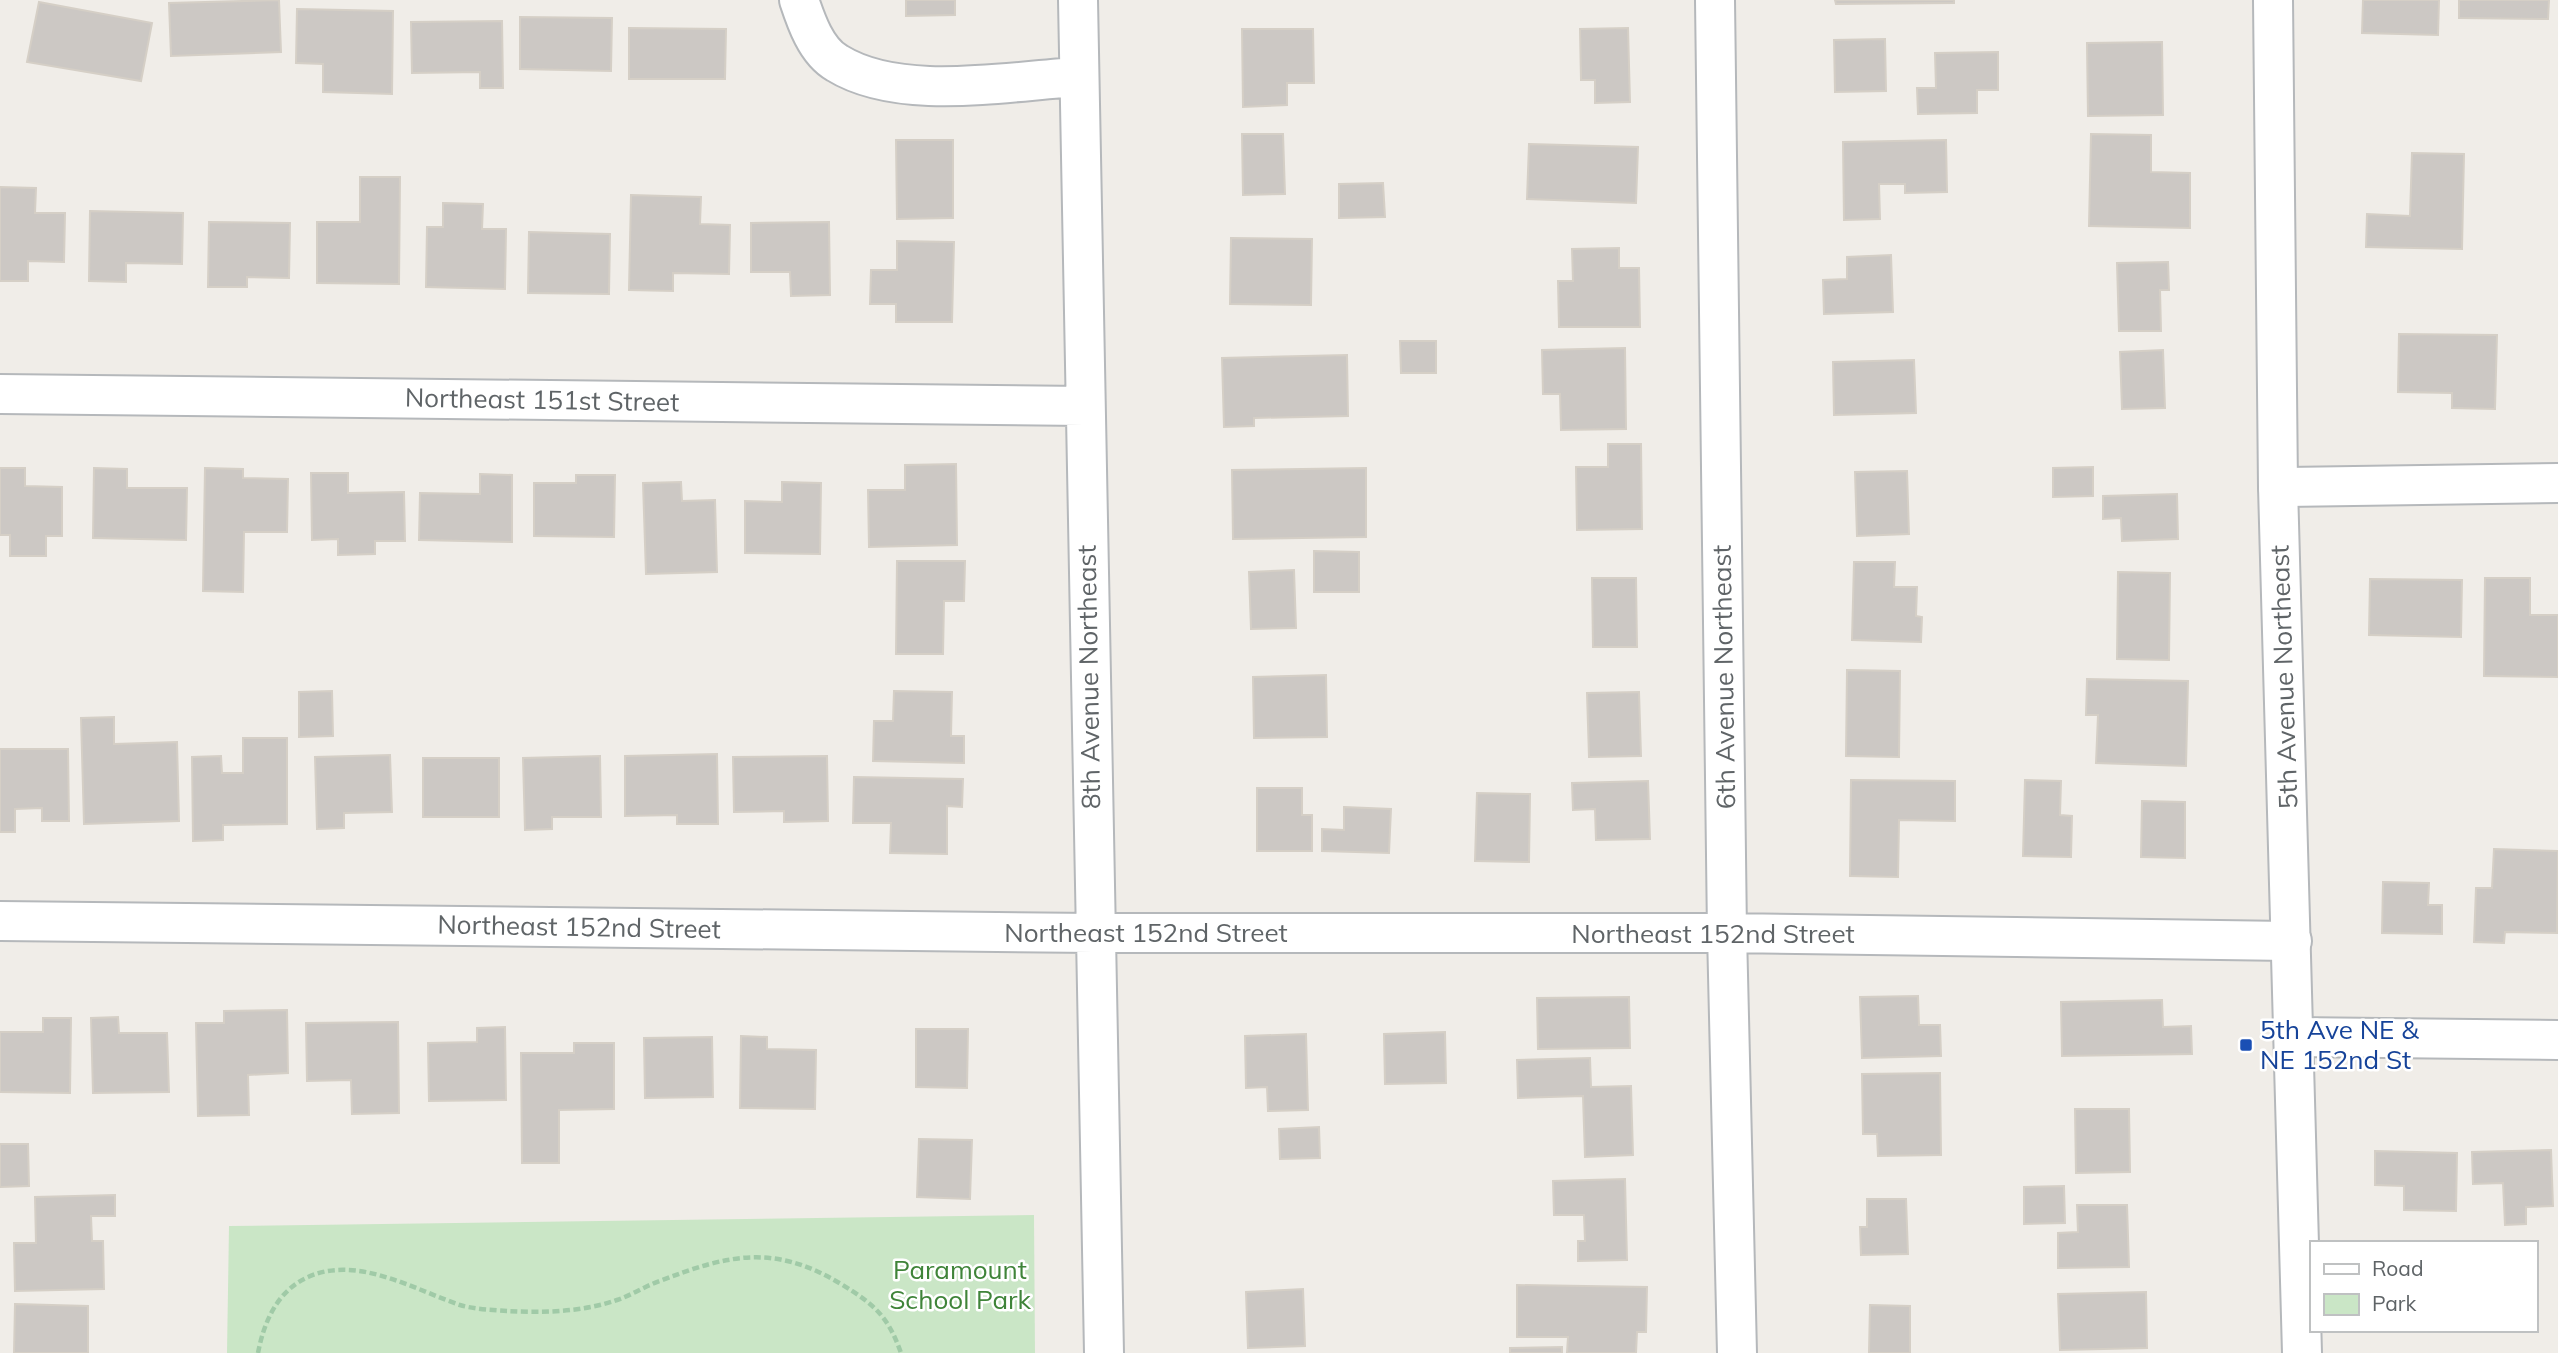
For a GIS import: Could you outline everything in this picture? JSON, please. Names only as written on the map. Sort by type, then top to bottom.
[{"type":"street","points":[[799,0],[808,29],[834,62],[880,82],[945,85],[1079,77]]},
{"type":"street","name":"8th Avenue Northeast","points":[[1078,0],[1104,1353]]},
{"type":"street","name":"6th Avenue Northeast","points":[[1715,0],[1727,933],[1737,1353]]},
{"type":"street","name":"5th Avenue Northeast","points":[[2273,0],[2278,487],[2302,1353]]},
{"type":"street","name":"Northeast 151st Street","points":[[0,394],[1084,406]]},
{"type":"street","points":[[2278,487],[2558,483]]},
{"type":"street","name":"Northeast 152nd Street","points":[[0,921],[1094,933],[1727,933],[2292,941]]},
{"type":"street","points":[[2294,1037],[2558,1040]]},
{"type":"path","points":[[258,1353],[272,1306],[306,1278],[338,1268],[419,1288],[462,1306],[509,1311],[558,1310],[616,1301],[660,1281],[723,1260],[761,1256],[798,1261],[867,1299],[889,1322],[901,1353]]},
{"type":"green space","name":"Paramount School Park","points":[[1034,1215],[1035,1353],[227,1353],[229,1226]]},
{"type":"building","points":[[279,0],[281,52],[171,56],[169,3]]},
{"type":"building","points":[[906,0],[955,0],[955,15],[906,16]]},
{"type":"building","points":[[1835,0],[1954,0],[1954,3],[1836,4]]},
{"type":"building","points":[[2363,0],[2439,0],[2438,35],[2362,33]]},
{"type":"building","points":[[2459,0],[2549,0],[2548,19],[2459,18]]},
{"type":"building","points":[[39,2],[152,23],[141,81],[27,62]]},
{"type":"building","points":[[297,9],[393,11],[392,94],[323,92],[323,64],[296,63]]},
{"type":"building","points":[[520,17],[612,18],[611,71],[520,69]]},
{"type":"building","points":[[502,21],[503,88],[480,88],[480,72],[412,73],[411,22]]},
{"type":"building","points":[[629,28],[726,29],[725,79],[629,79]]},
{"type":"building","points":[[1628,28],[1630,102],[1595,103],[1595,80],[1581,80],[1580,29]]},
{"type":"building","points":[[1242,29],[1313,29],[1314,83],[1287,83],[1287,105],[1243,107]]},
{"type":"building","points":[[1885,39],[1886,91],[1835,92],[1834,40]]},
{"type":"building","points":[[2162,42],[2163,115],[2088,116],[2087,43]]},
{"type":"building","points":[[1998,52],[1998,90],[1977,90],[1977,113],[1918,114],[1917,88],[1936,88],[1935,53]]},
{"type":"building","points":[[1242,134],[1283,134],[1285,194],[1243,195]]},
{"type":"building","points":[[2091,134],[2151,135],[2151,172],[2190,173],[2190,228],[2089,226]]},
{"type":"building","points":[[896,140],[953,140],[953,218],[897,219]]},
{"type":"building","points":[[1946,140],[1947,192],[1905,193],[1905,184],[1879,184],[1880,219],[1844,220],[1843,142]]},
{"type":"building","points":[[1529,144],[1638,147],[1636,203],[1527,199]]},
{"type":"building","points":[[2412,153],[2464,154],[2462,249],[2366,247],[2367,214],[2410,216]]},
{"type":"building","points":[[360,177],[400,177],[399,284],[317,283],[317,222],[360,222]]},
{"type":"building","points":[[1383,183],[1385,217],[1339,218],[1339,184]]},
{"type":"building","points":[[0,187],[36,188],[35,213],[65,213],[64,262],[28,261],[28,281],[0,281]]},
{"type":"building","points":[[631,195],[701,197],[700,224],[730,225],[729,274],[673,273],[673,291],[629,290]]},
{"type":"building","points":[[443,203],[483,204],[482,229],[506,229],[505,289],[426,287],[427,227],[443,227]]},
{"type":"building","points":[[90,211],[183,213],[182,264],[126,263],[126,282],[89,281]]},
{"type":"building","points":[[209,222],[290,223],[289,278],[247,277],[247,287],[208,287]]},
{"type":"building","points":[[829,222],[830,295],[791,296],[790,272],[751,272],[751,223]]},
{"type":"building","points":[[529,232],[610,234],[609,294],[528,293]]},
{"type":"building","points":[[1231,238],[1312,239],[1311,305],[1230,304]]},
{"type":"building","points":[[897,241],[954,242],[952,322],[896,322],[896,304],[870,304],[871,270],[897,270]]},
{"type":"building","points":[[1619,248],[1619,268],[1639,268],[1640,327],[1559,327],[1558,281],[1573,281],[1572,249]]},
{"type":"building","points":[[1891,255],[1893,312],[1824,314],[1823,280],[1847,279],[1847,257]]},
{"type":"building","points":[[2168,262],[2169,290],[2160,290],[2161,331],[2119,331],[2117,263]]},
{"type":"building","points":[[2399,334],[2497,335],[2495,409],[2452,408],[2452,393],[2398,392]]},
{"type":"building","points":[[1400,341],[1436,341],[1436,373],[1401,373]]},
{"type":"building","points":[[1625,348],[1626,429],[1561,430],[1560,394],[1543,394],[1542,350]]},
{"type":"building","points":[[2163,350],[2165,408],[2122,409],[2120,352]]},
{"type":"building","points":[[1347,355],[1348,416],[1254,418],[1254,426],[1224,427],[1222,358]]},
{"type":"building","points":[[1914,360],[1916,413],[1834,415],[1833,362]]},
{"type":"building","points":[[1608,444],[1641,444],[1642,529],[1577,530],[1576,467],[1608,467]]},
{"type":"building","points":[[956,464],[957,545],[869,547],[868,490],[905,490],[905,465]]},
{"type":"building","points":[[2093,467],[2093,496],[2053,497],[2053,468]]},
{"type":"building","points":[[0,468],[25,468],[25,486],[62,487],[62,536],[46,536],[46,556],[10,556],[10,535],[0,535]]},
{"type":"building","points":[[94,468],[127,469],[127,488],[187,488],[186,540],[93,538]]},
{"type":"building","points":[[205,468],[243,469],[243,478],[288,479],[287,532],[244,532],[243,592],[203,591]]},
{"type":"building","points":[[1366,468],[1366,537],[1233,539],[1232,470]]},
{"type":"building","points":[[1907,471],[1909,534],[1857,536],[1855,472]]},
{"type":"building","points":[[311,473],[348,473],[348,493],[404,492],[405,541],[375,541],[375,554],[338,555],[338,539],[312,540]]},
{"type":"building","points":[[480,474],[512,475],[512,542],[419,540],[420,493],[480,494]]},
{"type":"building","points":[[576,475],[615,475],[614,537],[534,536],[534,483],[576,483]]},
{"type":"building","points":[[681,482],[682,501],[715,500],[717,572],[646,574],[643,483]]},
{"type":"building","points":[[782,482],[821,483],[820,554],[745,553],[745,501],[782,502]]},
{"type":"building","points":[[2177,494],[2178,539],[2122,541],[2121,518],[2103,519],[2103,496]]},
{"type":"building","points":[[1314,551],[1359,552],[1359,592],[1314,592]]},
{"type":"building","points":[[897,561],[965,561],[964,601],[944,601],[943,654],[896,654]]},
{"type":"building","points":[[1854,562],[1895,562],[1894,587],[1917,587],[1916,616],[1922,617],[1921,642],[1852,640]]},
{"type":"building","points":[[1294,570],[1296,628],[1251,629],[1249,572]]},
{"type":"building","points":[[2118,572],[2170,573],[2169,660],[2117,659]]},
{"type":"building","points":[[1592,578],[1636,578],[1637,647],[1593,647]]},
{"type":"building","points":[[2485,578],[2530,578],[2530,615],[2558,615],[2558,677],[2484,676]]},
{"type":"building","points":[[2370,579],[2462,580],[2461,637],[2369,635]]},
{"type":"building","points":[[1847,670],[1900,671],[1899,757],[1846,756]]},
{"type":"building","points":[[1326,675],[1327,737],[1254,738],[1253,677]]},
{"type":"building","points":[[2087,679],[2188,681],[2186,766],[2096,763],[2098,715],[2086,715]]},
{"type":"building","points":[[332,691],[333,736],[299,737],[299,692]]},
{"type":"building","points":[[894,691],[952,692],[951,736],[964,736],[964,763],[873,761],[874,721],[893,721]]},
{"type":"building","points":[[1639,692],[1641,756],[1589,757],[1587,693]]},
{"type":"building","points":[[114,717],[114,744],[177,742],[179,821],[84,824],[81,718]]},
{"type":"building","points":[[243,738],[287,738],[287,824],[223,825],[223,840],[193,841],[192,757],[221,756],[222,773],[243,773]]},
{"type":"building","points":[[0,749],[68,749],[69,821],[42,821],[42,808],[15,809],[15,832],[0,832]]},
{"type":"building","points":[[717,754],[718,824],[677,824],[677,815],[625,816],[625,756]]},
{"type":"building","points":[[390,755],[392,812],[344,813],[344,828],[317,829],[315,757]]},
{"type":"building","points":[[600,756],[601,817],[552,817],[552,829],[525,830],[523,758]]},
{"type":"building","points":[[827,756],[828,821],[784,822],[784,811],[734,812],[733,757]]},
{"type":"building","points":[[423,758],[499,758],[499,817],[423,817]]},
{"type":"building","points":[[854,777],[963,779],[962,807],[947,806],[947,854],[890,853],[891,823],[853,823]]},
{"type":"building","points":[[1851,780],[1955,781],[1955,821],[1899,820],[1898,877],[1850,876]]},
{"type":"building","points":[[2025,780],[2061,781],[2060,815],[2072,816],[2071,857],[2023,856]]},
{"type":"building","points":[[1648,781],[1650,839],[1596,840],[1595,809],[1573,810],[1572,783]]},
{"type":"building","points":[[1257,788],[1302,788],[1302,815],[1312,815],[1312,851],[1257,851]]},
{"type":"building","points":[[1477,793],[1530,794],[1529,862],[1475,861]]},
{"type":"building","points":[[2142,801],[2185,802],[2185,858],[2141,857]]},
{"type":"building","points":[[1344,807],[1391,809],[1389,853],[1322,851],[1322,829],[1344,830]]},
{"type":"building","points":[[2494,849],[2558,851],[2557,933],[2505,932],[2504,943],[2474,942],[2476,888],[2492,888]]},
{"type":"building","points":[[2383,882],[2429,883],[2428,905],[2442,905],[2442,934],[2382,933]]},
{"type":"building","points":[[1918,996],[1919,1025],[1940,1025],[1941,1056],[1862,1058],[1860,997]]},
{"type":"building","points":[[1629,997],[1630,1048],[1538,1049],[1537,998]]},
{"type":"building","points":[[2162,1000],[2163,1027],[2191,1026],[2192,1054],[2062,1056],[2061,1002]]},
{"type":"building","points":[[287,1010],[288,1073],[248,1075],[249,1115],[198,1116],[196,1023],[224,1023],[224,1011]]},
{"type":"building","points":[[118,1017],[119,1033],[167,1033],[169,1092],[93,1093],[91,1018]]},
{"type":"building","points":[[43,1018],[71,1018],[70,1093],[0,1092],[0,1032],[43,1032]]},
{"type":"building","points":[[398,1022],[399,1113],[352,1114],[351,1080],[307,1081],[306,1023]]},
{"type":"building","points":[[505,1027],[506,1100],[429,1101],[428,1043],[477,1042],[477,1028]]},
{"type":"building","points":[[916,1029],[968,1029],[967,1088],[916,1087]]},
{"type":"building","points":[[1445,1032],[1446,1083],[1385,1084],[1384,1034]]},
{"type":"building","points":[[1306,1034],[1308,1110],[1268,1111],[1267,1087],[1246,1088],[1245,1036]]},
{"type":"building","points":[[741,1036],[767,1037],[767,1049],[816,1050],[815,1109],[740,1108]]},
{"type":"building","points":[[712,1037],[713,1097],[645,1098],[644,1038]]},
{"type":"building","points":[[574,1043],[614,1043],[614,1109],[559,1110],[559,1163],[522,1163],[521,1053],[574,1053]]},
{"type":"building","points":[[1590,1058],[1591,1087],[1631,1086],[1633,1155],[1585,1157],[1583,1096],[1518,1098],[1517,1060]]},
{"type":"building","points":[[1940,1073],[1941,1155],[1878,1156],[1877,1134],[1863,1134],[1862,1074]]},
{"type":"building","points":[[2075,1109],[2129,1109],[2130,1172],[2076,1173]]},
{"type":"building","points":[[1319,1127],[1320,1158],[1280,1159],[1279,1129]]},
{"type":"building","points":[[919,1139],[972,1140],[970,1199],[917,1197]]},
{"type":"building","points":[[0,1144],[28,1144],[29,1186],[0,1187]]},
{"type":"building","points":[[2551,1150],[2553,1206],[2526,1207],[2526,1224],[2505,1225],[2503,1183],[2473,1184],[2472,1152]]},
{"type":"building","points":[[2375,1151],[2457,1153],[2456,1211],[2404,1210],[2404,1186],[2375,1185]]},
{"type":"building","points":[[1625,1179],[1627,1260],[1578,1261],[1578,1241],[1585,1241],[1584,1215],[1554,1215],[1553,1181]]},
{"type":"building","points":[[2064,1186],[2065,1223],[2024,1224],[2024,1187]]},
{"type":"building","points":[[115,1195],[115,1216],[91,1216],[92,1241],[103,1241],[104,1289],[15,1291],[14,1243],[36,1243],[35,1197]]},
{"type":"building","points":[[1867,1199],[1906,1199],[1908,1254],[1861,1255],[1860,1227],[1867,1227]]},
{"type":"building","points":[[2077,1205],[2127,1205],[2129,1267],[2058,1268],[2058,1233],[2078,1232]]},
{"type":"building","points":[[1517,1285],[1647,1287],[1646,1332],[1637,1332],[1636,1353],[1567,1353],[1568,1337],[1517,1337]]},
{"type":"building","points":[[1303,1289],[1305,1346],[1248,1348],[1246,1292]]},
{"type":"building","points":[[2146,1292],[2147,1348],[2060,1350],[2058,1294]]},
{"type":"building","points":[[15,1304],[88,1306],[88,1353],[14,1353]]},
{"type":"building","points":[[1870,1305],[1910,1306],[1910,1353],[1869,1353]]},
{"type":"building","points":[[1562,1347],[1562,1353],[1510,1353],[1510,1348]]},
{"type":"place","name":"5th Ave NE & NE 152nd St","points":[[2246,1045]]}]
